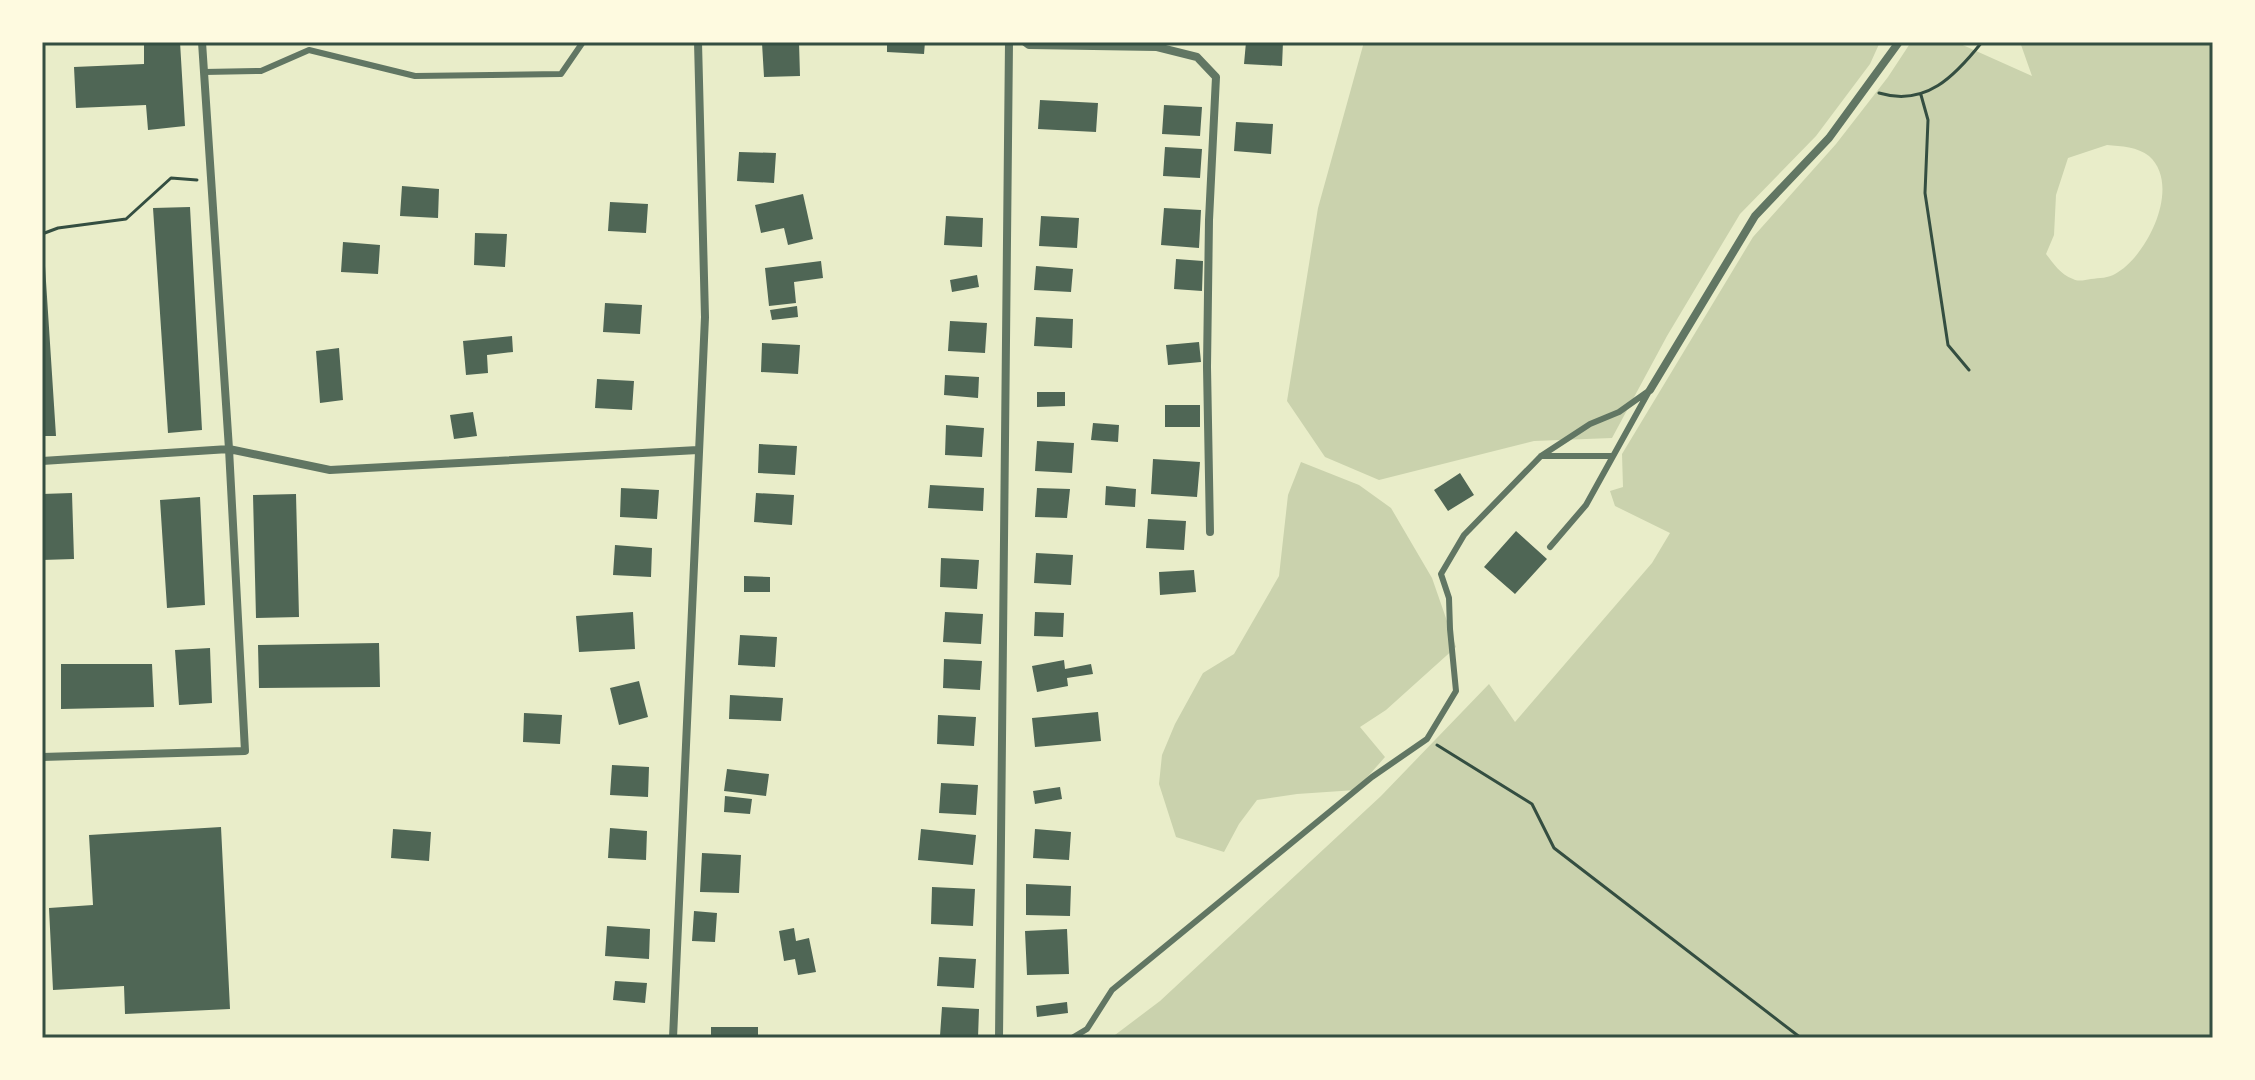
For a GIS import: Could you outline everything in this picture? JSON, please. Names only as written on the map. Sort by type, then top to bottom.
[{"type":"street","points":[[42,757],[245,751],[202,42]]},
{"type":"street","points":[[673,1038],[705,317],[698,42]]},
{"type":"street","points":[[999,1038],[1009,42]]},
{"type":"street","points":[[1025,42],[1029,45],[1157,47],[1197,57],[1216,77],[1207,323],[1210,532]]},
{"type":"street","points":[[1650,390],[1755,216],[1829,138],[1899,42]]},
{"type":"street","points":[[42,461],[229,449],[330,470],[698,450]]},
{"type":"lane","points":[[204,72],[261,71],[309,50],[415,76],[561,74],[583,42]]},
{"type":"lane","points":[[1550,547],[1586,505],[1650,390]]},
{"type":"lane","points":[[1072,1038],[1087,1029],[1112,990],[1372,777],[1427,739],[1456,691],[1449,598],[1441,574],[1464,535],[1541,456],[1590,424],[1619,412],[1650,390]]},
{"type":"lane","points":[[1541,456],[1613,456]]},
{"type":"path","points":[[1865,88],[1892,96],[1921,95],[1960,70],[1982,42]]},
{"type":"path","points":[[1921,95],[1928,120],[1925,193],[1948,345],[1969,370]]},
{"type":"path","points":[[42,234],[58,228],[126,219],[171,178],[211,181]]},
{"type":"path","points":[[1427,739],[1532,804],[1554,848],[1801,1038]]},
{"type":"green space","points":[[1364,42],[1880,42],[1870,64],[1816,136],[1740,214],[1667,336],[1612,438],[1534,441],[1379,480],[1325,457],[1287,401],[1318,208]]},
{"type":"green space","points":[[1911,42],[1956,42],[2032,76],[2020,42],[2213,42],[2213,1038],[1111,1038],[1160,1001],[1381,796],[1489,684],[1515,722],[1652,563],[1670,533],[1615,506],[1610,491],[1623,487],[1622,454],[1753,237],[1836,144]],"holes":[[[2107,145],[2145,153],[2158,169],[2162,184],[2157,219],[2139,252],[2115,274],[2075,280],[2061,272],[2046,254],[2054,235],[2056,195],[2068,158]]]},
{"type":"green space","points":[[1301,462],[1359,485],[1391,508],[1432,578],[1456,647],[1386,710],[1360,727],[1385,757],[1356,790],[1257,800],[1224,852],[1176,837],[1159,784],[1162,755],[1203,673],[1234,654],[1279,576],[1288,495]]},
{"type":"building","points":[[144,42],[180,42],[185,126],[148,130],[146,105],[76,108],[74,67],[144,64]]},
{"type":"building","points":[[799,42],[800,76],[764,77],[762,43]]},
{"type":"building","points":[[887,42],[925,42],[924,54],[887,52]]},
{"type":"building","points":[[1246,42],[1283,42],[1282,66],[1244,64]]},
{"type":"building","points":[[1040,100],[1098,103],[1096,132],[1038,129]]},
{"type":"building","points":[[1164,105],[1202,107],[1200,136],[1162,134]]},
{"type":"building","points":[[1236,122],[1273,124],[1271,154],[1234,151]]},
{"type":"building","points":[[1165,147],[1202,149],[1200,178],[1163,176]]},
{"type":"building","points":[[739,152],[776,153],[774,183],[737,181]]},
{"type":"building","points":[[402,186],[439,189],[438,218],[400,216]]},
{"type":"building","points":[[803,194],[813,239],[788,245],[784,228],[761,233],[755,205]]},
{"type":"building","points":[[610,202],[648,204],[646,233],[608,231]]},
{"type":"building","points":[[190,207],[202,430],[168,433],[153,208]]},
{"type":"building","points":[[1164,208],[1201,210],[1199,248],[1161,245]]},
{"type":"building","points":[[946,216],[983,218],[982,247],[944,245]]},
{"type":"building","points":[[1041,216],[1079,218],[1077,248],[1039,246]]},
{"type":"building","points":[[475,233],[507,234],[505,267],[474,265]]},
{"type":"building","points":[[343,242],[380,245],[378,274],[341,272]]},
{"type":"building","points":[[1176,259],[1203,261],[1202,291],[1174,289]]},
{"type":"building","points":[[821,261],[823,278],[794,282],[796,303],[769,306],[765,268]]},
{"type":"building","points":[[45,266],[56,436],[42,436],[42,267]]},
{"type":"building","points":[[1036,266],[1073,269],[1071,292],[1034,290]]},
{"type":"building","points":[[977,275],[979,287],[952,292],[950,280]]},
{"type":"building","points":[[605,303],[642,305],[640,334],[603,332]]},
{"type":"building","points":[[797,306],[798,317],[772,320],[770,310]]},
{"type":"building","points":[[1036,317],[1073,319],[1072,348],[1034,346]]},
{"type":"building","points":[[950,321],[987,323],[985,353],[948,351]]},
{"type":"building","points":[[512,336],[513,352],[487,355],[488,373],[466,375],[463,341]]},
{"type":"building","points":[[1199,342],[1201,362],[1168,365],[1166,345]]},
{"type":"building","points":[[762,343],[800,345],[798,374],[761,372]]},
{"type":"building","points":[[339,348],[343,400],[320,403],[316,351]]},
{"type":"building","points":[[945,375],[979,377],[978,398],[944,395]]},
{"type":"building","points":[[597,379],[634,381],[632,410],[595,408]]},
{"type":"building","points":[[1037,392],[1065,392],[1065,406],[1037,407]]},
{"type":"building","points":[[1165,405],[1200,405],[1200,427],[1165,427]]},
{"type":"building","points":[[473,412],[477,436],[454,439],[450,415]]},
{"type":"building","points":[[1093,423],[1119,425],[1118,442],[1091,440]]},
{"type":"building","points":[[946,425],[984,428],[982,457],[945,455]]},
{"type":"building","points":[[1037,441],[1074,443],[1072,473],[1035,471]]},
{"type":"building","points":[[759,444],[797,446],[795,475],[758,473]]},
{"type":"building","points":[[1153,459],[1200,462],[1197,497],[1151,494]]},
{"type":"building","points":[[1460,473],[1474,495],[1448,511],[1434,490]]},
{"type":"building","points":[[930,485],[984,488],[983,511],[928,508]]},
{"type":"building","points":[[1106,486],[1136,489],[1135,507],[1105,505]]},
{"type":"building","points":[[621,488],[659,490],[657,519],[620,517]]},
{"type":"building","points":[[1037,488],[1070,489],[1067,518],[1035,517]]},
{"type":"building","points":[[72,493],[74,559],[42,560],[42,494]]},
{"type":"building","points":[[756,493],[794,495],[792,525],[754,522]]},
{"type":"building","points":[[296,494],[299,617],[256,618],[253,495]]},
{"type":"building","points":[[200,497],[205,605],[167,608],[160,500]]},
{"type":"building","points":[[1148,519],[1186,521],[1184,550],[1146,548]]},
{"type":"building","points":[[1516,531],[1547,559],[1515,594],[1484,567]]},
{"type":"building","points":[[615,545],[652,548],[651,577],[613,575]]},
{"type":"building","points":[[1036,553],[1073,555],[1071,585],[1034,583]]},
{"type":"building","points":[[941,558],[979,560],[977,589],[940,587]]},
{"type":"building","points":[[1194,570],[1196,592],[1160,595],[1159,572]]},
{"type":"building","points":[[744,576],[770,577],[770,592],[744,592]]},
{"type":"building","points":[[633,612],[635,649],[579,652],[576,616]]},
{"type":"building","points":[[945,612],[983,614],[981,644],[943,642]]},
{"type":"building","points":[[1035,612],[1064,613],[1063,637],[1034,636]]},
{"type":"building","points":[[740,635],[777,637],[775,667],[738,665]]},
{"type":"building","points":[[379,643],[380,687],[259,688],[258,645]]},
{"type":"building","points":[[210,648],[212,703],[179,705],[175,650]]},
{"type":"building","points":[[944,659],[982,661],[980,690],[943,688]]},
{"type":"building","points":[[1064,660],[1065,669],[1091,664],[1093,674],[1067,678],[1068,686],[1037,692],[1032,666]]},
{"type":"building","points":[[61,664],[152,664],[154,707],[61,709]]},
{"type":"building","points":[[639,681],[648,717],[619,725],[610,688]]},
{"type":"building","points":[[730,695],[783,698],[781,721],[729,719]]},
{"type":"building","points":[[1098,712],[1101,741],[1035,747],[1032,718]]},
{"type":"building","points":[[524,713],[562,715],[560,744],[523,742]]},
{"type":"building","points":[[938,715],[976,717],[974,746],[937,744]]},
{"type":"building","points":[[612,765],[649,767],[648,797],[610,795]]},
{"type":"building","points":[[727,769],[769,774],[766,796],[724,791]]},
{"type":"building","points":[[941,783],[978,785],[976,815],[939,813]]},
{"type":"building","points":[[1060,787],[1062,799],[1035,804],[1033,791]]},
{"type":"building","points":[[725,796],[752,799],[750,814],[724,812]]},
{"type":"building","points":[[221,827],[230,1009],[125,1014],[124,986],[53,990],[49,908],[93,905],[89,835]]},
{"type":"building","points":[[610,828],[647,831],[646,860],[608,858]]},
{"type":"building","points":[[393,829],[431,832],[429,861],[391,858]]},
{"type":"building","points":[[921,829],[976,835],[973,865],[918,860]]},
{"type":"building","points":[[1035,829],[1071,832],[1069,860],[1033,858]]},
{"type":"building","points":[[702,853],[741,855],[739,893],[700,892]]},
{"type":"building","points":[[1026,884],[1071,886],[1070,916],[1026,915]]},
{"type":"building","points":[[932,887],[975,889],[973,926],[931,924]]},
{"type":"building","points":[[694,911],[717,913],[715,942],[692,941]]},
{"type":"building","points":[[607,926],[650,929],[649,959],[605,956]]},
{"type":"building","points":[[794,928],[796,941],[809,938],[816,972],[798,975],[795,959],[784,961],[779,931]]},
{"type":"building","points":[[1067,929],[1069,974],[1027,975],[1025,931]]},
{"type":"building","points":[[939,957],[976,959],[974,988],[937,986]]},
{"type":"building","points":[[615,981],[647,983],[645,1003],[613,1000]]},
{"type":"building","points":[[1067,1002],[1068,1013],[1037,1017],[1036,1006]]},
{"type":"building","points":[[942,1007],[979,1009],[978,1038],[940,1036]]},
{"type":"building","points":[[711,1027],[758,1027],[758,1038],[711,1038]]}]
